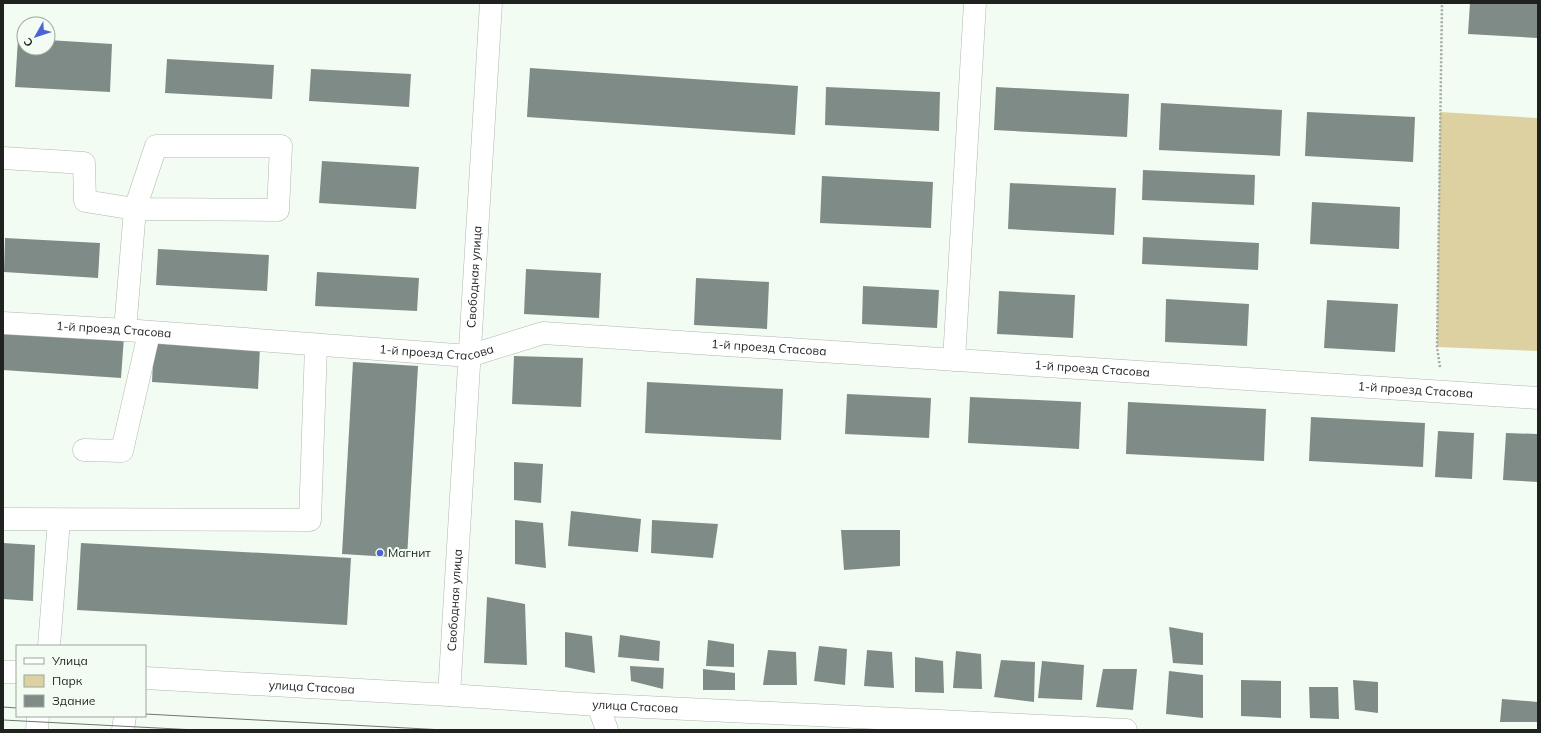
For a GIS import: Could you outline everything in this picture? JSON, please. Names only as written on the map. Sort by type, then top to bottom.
[{"type":"street","name":"Свободная улица","points":[[449,695],[491,3]]},
{"type":"street","points":[[954,360],[975,3]]},
{"type":"street","points":[[3,158],[84,163],[85,202],[136,209],[278,210],[281,146],[156,146],[136,209],[125,330]]},
{"type":"street","name":"1-й проезд Стасова","points":[[3,323],[125,330],[316,346],[469,356],[543,333],[1538,398]]},
{"type":"street","points":[[84,450],[122,451],[150,333]]},
{"type":"street","points":[[3,519],[310,520],[316,346]]},
{"type":"street","points":[[49,645],[59,520]]},
{"type":"street","points":[[3,672],[16,672]]},
{"type":"street","name":"улица Стасова","points":[[146,678],[598,705],[1126,730]]},
{"type":"street","points":[[598,705],[607,730]]},
{"type":"street","points":[[37,730],[38,717]]},
{"type":"street","points":[[123,730],[125,717]]},
{"type":"path","points":[[1442,3],[1437,347],[1443,392]]},
{"type":"green space","points":[[1440,112],[1538,118],[1538,351],[1437,347]]},
{"type":"building","points":[[1470,3],[1538,3],[1537,38],[1468,34]]},
{"type":"building","points":[[56,40],[112,44],[110,92],[15,87],[17,56],[56,56]]},
{"type":"building","points":[[167,59],[274,65],[272,99],[165,93]]},
{"type":"building","points":[[530,68],[798,86],[795,135],[527,117]]},
{"type":"building","points":[[311,69],[411,74],[409,107],[309,101]]},
{"type":"building","points":[[826,87],[940,92],[939,131],[825,125]]},
{"type":"building","points":[[996,87],[1129,94],[1127,137],[994,130]]},
{"type":"building","points":[[1161,103],[1282,110],[1280,156],[1159,150]]},
{"type":"building","points":[[1307,112],[1415,117],[1413,162],[1305,156]]},
{"type":"building","points":[[322,161],[419,167],[416,209],[319,203]]},
{"type":"building","points":[[1143,170],[1255,175],[1254,205],[1142,200]]},
{"type":"building","points":[[822,176],[933,182],[931,228],[820,223]]},
{"type":"building","points":[[1010,183],[1116,188],[1114,235],[1008,229]]},
{"type":"building","points":[[1312,202],[1400,207],[1399,249],[1310,244]]},
{"type":"building","points":[[1143,237],[1259,243],[1258,270],[1142,264]]},
{"type":"building","points":[[5,238],[100,243],[98,278],[4,272]]},
{"type":"building","points":[[158,249],[269,255],[267,291],[156,285]]},
{"type":"building","points":[[526,269],[601,273],[599,318],[524,314]]},
{"type":"building","points":[[317,272],[419,278],[417,311],[315,306]]},
{"type":"building","points":[[696,278],[769,282],[767,329],[694,325]]},
{"type":"building","points":[[863,286],[939,290],[937,328],[862,324]]},
{"type":"building","points":[[999,291],[1075,295],[1073,338],[997,334]]},
{"type":"building","points":[[1166,299],[1249,304],[1247,346],[1165,342]]},
{"type":"building","points":[[1327,300],[1398,304],[1395,352],[1324,348]]},
{"type":"building","points":[[4,329],[124,337],[121,378],[3,370]]},
{"type":"building","points":[[154,340],[260,347],[258,389],[152,382]]},
{"type":"building","points":[[514,356],[583,358],[581,407],[512,404]]},
{"type":"building","points":[[353,362],[418,366],[407,558],[342,554]]},
{"type":"building","points":[[647,382],[783,389],[781,440],[645,433]]},
{"type":"building","points":[[847,394],[931,398],[929,438],[845,434]]},
{"type":"building","points":[[970,397],[1081,402],[1079,449],[968,443]]},
{"type":"building","points":[[1128,402],[1266,409],[1264,461],[1126,454]]},
{"type":"building","points":[[1311,417],[1425,423],[1423,467],[1309,461]]},
{"type":"building","points":[[1438,431],[1474,433],[1472,479],[1435,477]]},
{"type":"building","points":[[1506,433],[1538,434],[1538,482],[1503,480]]},
{"type":"building","points":[[514,462],[543,464],[541,503],[514,500]]},
{"type":"building","points":[[571,511],[641,519],[638,552],[568,546]]},
{"type":"building","points":[[515,520],[543,523],[546,568],[515,564]]},
{"type":"building","points":[[652,520],[718,524],[713,558],[651,553]]},
{"type":"building","points":[[841,530],[900,530],[900,566],[844,570]]},
{"type":"building","points":[[3,543],[35,545],[33,601],[3,599]]},
{"type":"building","points":[[81,543],[351,558],[347,625],[77,610]]},
{"type":"building","points":[[487,597],[525,604],[527,665],[484,663]]},
{"type":"building","points":[[1169,627],[1203,633],[1203,665],[1173,663]]},
{"type":"building","points":[[565,632],[592,636],[595,673],[565,667]]},
{"type":"building","points":[[620,635],[660,641],[659,661],[618,657]]},
{"type":"building","points":[[708,640],[734,644],[734,667],[706,666]]},
{"type":"building","points":[[819,646],[847,649],[845,685],[814,681]]},
{"type":"building","points":[[768,650],[796,652],[797,685],[763,685]]},
{"type":"building","points":[[867,650],[892,652],[894,688],[864,686]]},
{"type":"building","points":[[956,651],[981,654],[982,689],[953,688]]},
{"type":"building","points":[[915,657],[943,661],[944,693],[915,692]]},
{"type":"building","points":[[1001,660],[1035,662],[1034,702],[994,697]]},
{"type":"building","points":[[1042,661],[1084,665],[1082,700],[1038,698]]},
{"type":"building","points":[[630,666],[664,668],[663,689],[631,681]]},
{"type":"building","points":[[703,669],[735,673],[735,690],[703,690]]},
{"type":"building","points":[[1103,669],[1137,669],[1133,710],[1096,707]]},
{"type":"building","points":[[1169,671],[1203,675],[1203,718],[1166,714]]},
{"type":"building","points":[[1241,680],[1281,681],[1281,718],[1241,716]]},
{"type":"building","points":[[1353,680],[1378,682],[1378,713],[1355,710]]},
{"type":"building","points":[[1309,687],[1338,687],[1339,719],[1310,718]]},
{"type":"building","points":[[1502,699],[1538,702],[1538,722],[1500,722]]},
{"type":"tram line","points":[[3,707],[16,708]]},
{"type":"tram line","points":[[146,714],[444,730]]},
{"type":"tram line","points":[[3,720],[196,730]]},
{"type":"place","name":"Магнит","points":[[380,553]]}]
